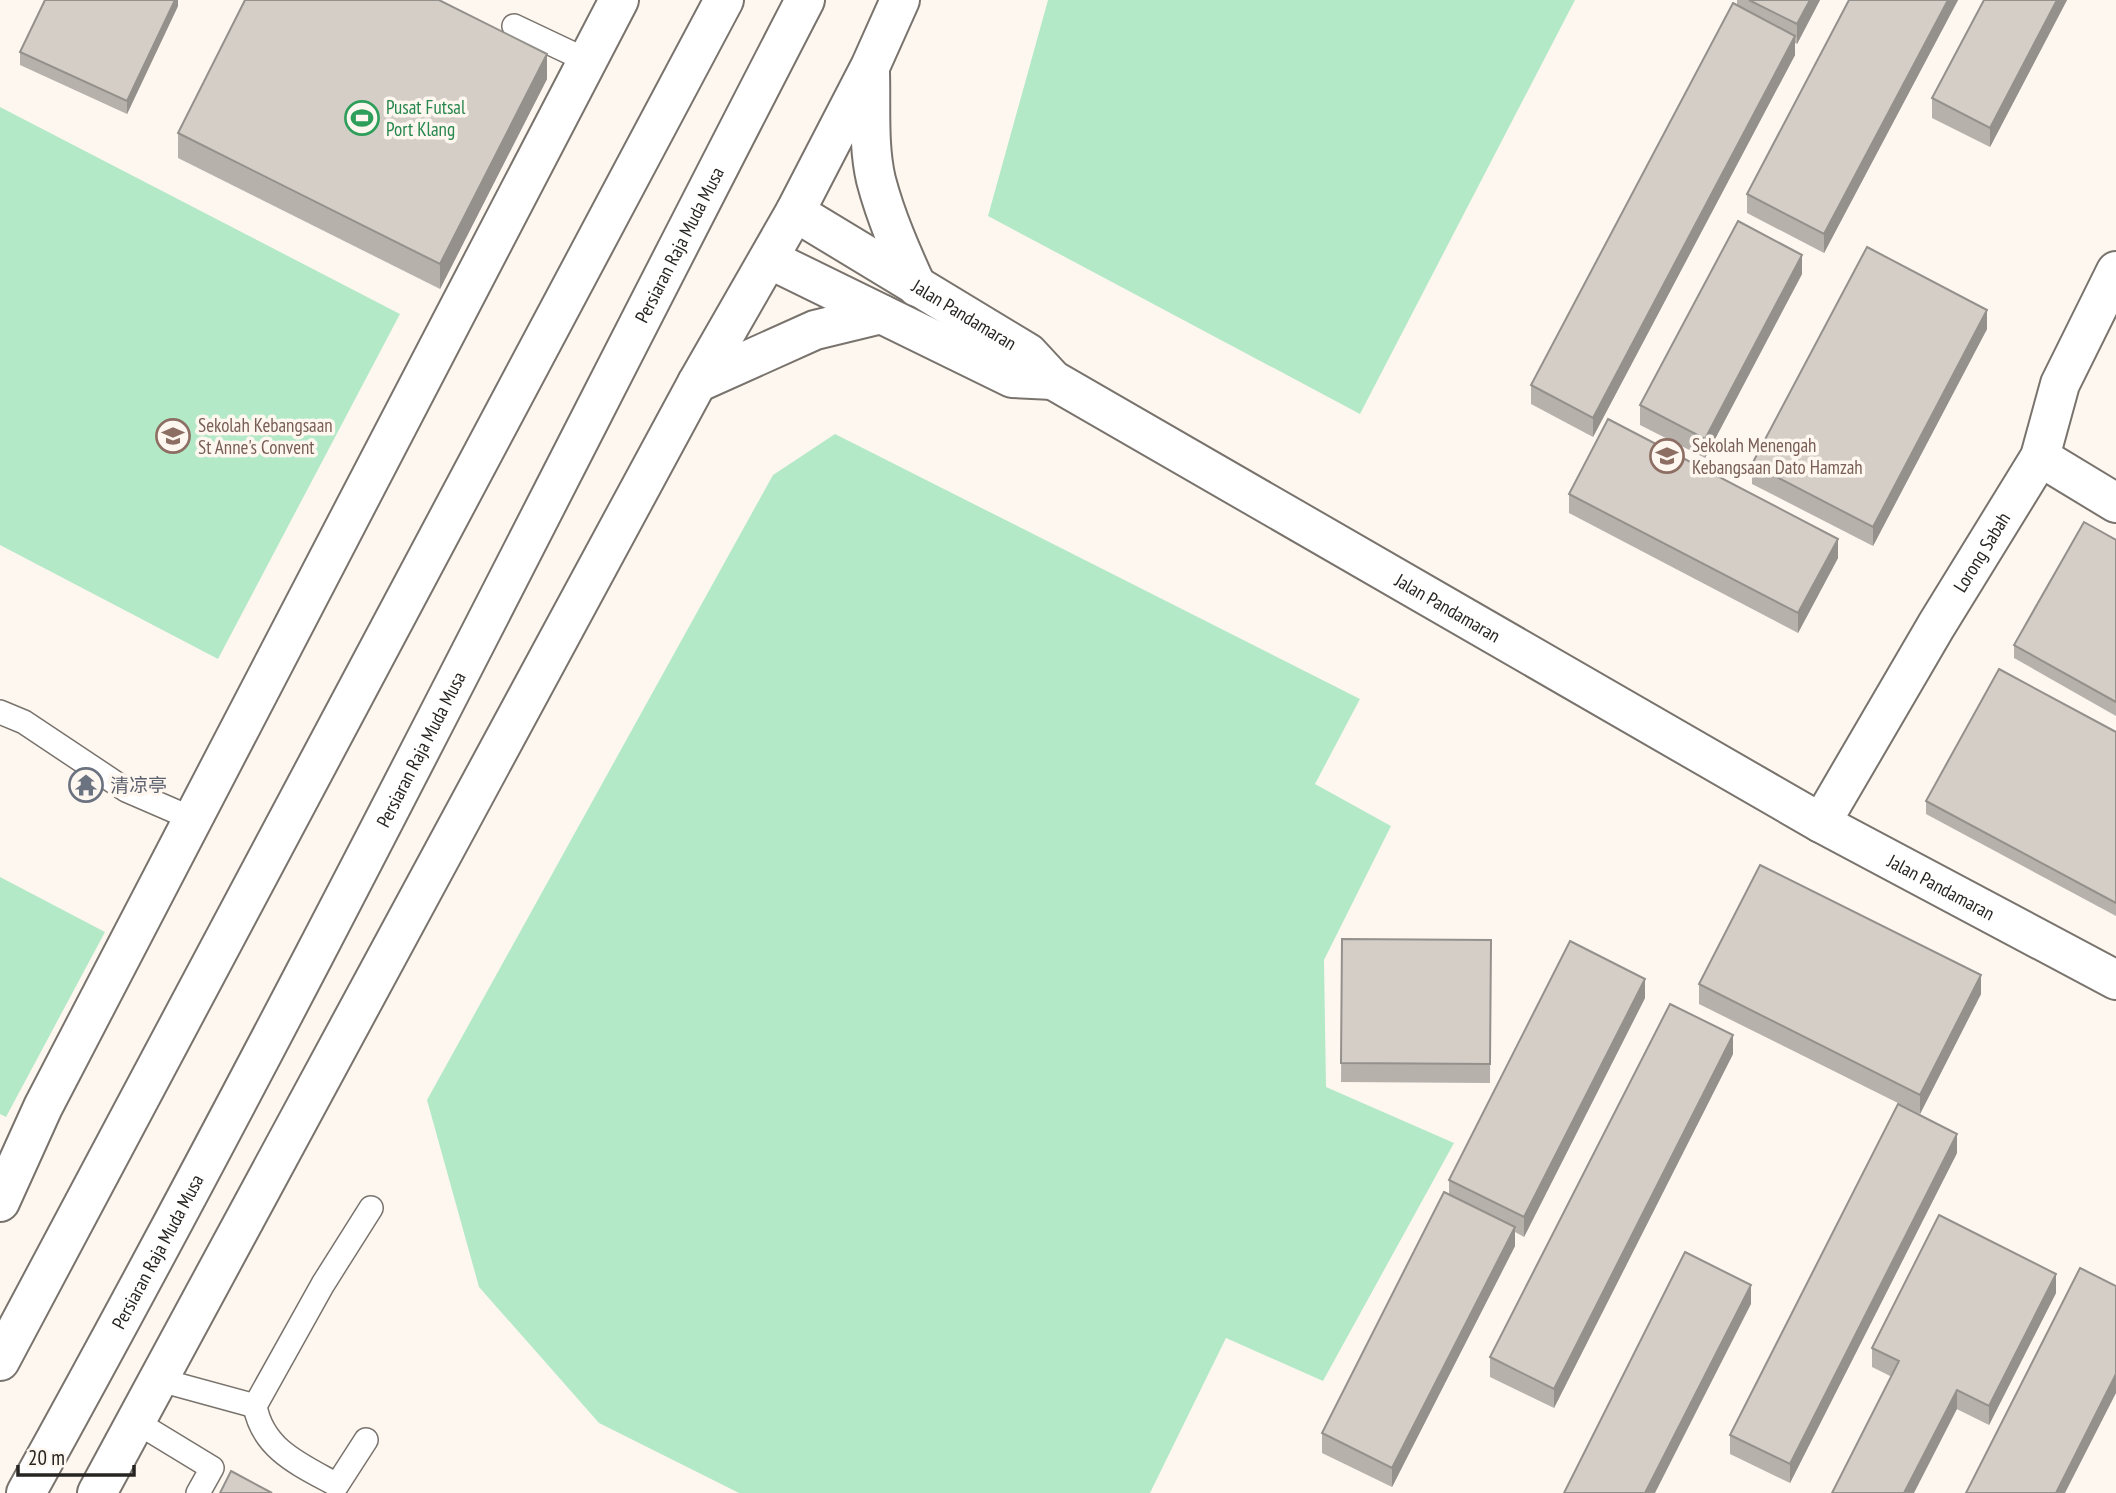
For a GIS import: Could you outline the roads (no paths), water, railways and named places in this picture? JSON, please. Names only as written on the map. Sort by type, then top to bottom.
[{"type":"street","points":[[0,1202],[43,1107],[619,0]]},
{"type":"street","points":[[0,1360],[723,0]]},
{"type":"street","name":"Persiaran Raja Muda Musa","points":[[26,1493],[166,1240],[441,715],[805,0]]},
{"type":"street","points":[[97,1493],[138,1423],[697,383],[795,212],[870,67],[900,0]]},
{"type":"street","points":[[870,67],[871,131],[876,178],[892,232],[917,287]]},
{"type":"street","name":"Jalan Pandamaran","points":[[795,212],[1028,353],[1053,380],[1821,823],[2116,980]]},
{"type":"street","points":[[769,259],[1012,378],[1053,380]]},
{"type":"street","name":"Lorong Sabah","points":[[1821,823],[1936,625],[2040,457],[2060,384],[2116,271]]},
{"type":"street","points":[[697,383],[815,330],[881,314]]},
{"type":"street","points":[[2040,457],[2116,503]]},
{"type":"lane","points":[[514,26],[588,61]]},
{"type":"lane","points":[[0,712],[24,722],[126,790],[193,819]]},
{"type":"lane","points":[[366,1440],[337,1485],[270,1443],[258,1425],[255,1406],[323,1284],[372,1208]]},
{"type":"lane","points":[[160,1380],[255,1406]]},
{"type":"lane","points":[[138,1423],[233,1478]]},
{"type":"lane","points":[[198,1493],[212,1468]]},
{"type":"place","name":"Pusat Futsal Port Klang","points":[[362,118]]},
{"type":"place","name":"Sekolah Kebangsaan St Anne's Convent","points":[[173,436]]},
{"type":"place","name":"Sekolah Menengah Kebangsaan Dato Hamzah","points":[[1667,456]]},
{"type":"place","name":"清凉亭","points":[[86,785]]}]
